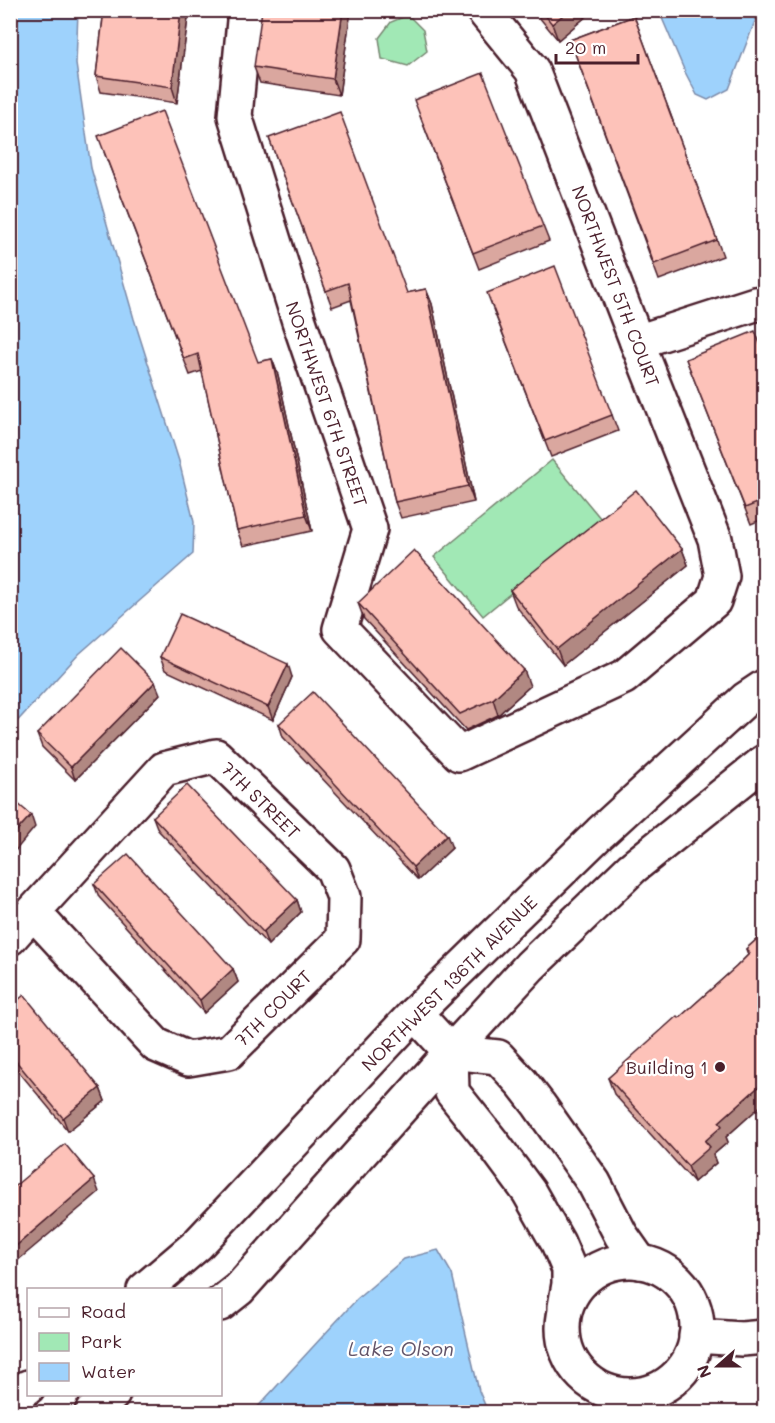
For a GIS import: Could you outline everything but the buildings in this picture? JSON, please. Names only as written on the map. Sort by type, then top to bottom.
[{"type":"street","name":"NORTHWEST 6TH STREET","points":[[245,10],[235,116],[299,321],[370,529],[340,628],[459,754],[624,677],[714,601],[722,576]]},
{"type":"street","name":"NORTHWEST 5TH COURT","points":[[483,10],[532,70],[715,539],[722,576]]},
{"type":"street","points":[[637,342],[755,304],[765,303]]},
{"type":"street","name":"NORTHWEST 136TH AVENUE","points":[[146,1288],[197,1245],[416,1013],[600,833],[746,699],[765,687]]},
{"type":"street","name":"7TH STREET","points":[[33,912],[164,770],[216,756],[333,869],[344,897]]},
{"type":"street","points":[[222,1302],[239,1289],[530,966],[632,868],[765,762]]},
{"type":"street","name":"7TH COURT","points":[[33,912],[156,1045],[188,1059],[229,1052],[343,939],[344,897]]},
{"type":"street","points":[[10,938],[33,912]]},
{"type":"street","points":[[416,1013],[451,1052],[452,1092],[528,1192],[558,1243],[569,1269],[568,1284],[564,1312],[562,1335],[568,1356],[580,1375],[598,1388],[619,1395],[641,1395],[662,1388],[680,1375],[690,1358],[696,1336],[696,1311],[686,1290],[662,1268],[640,1262],[627,1260],[606,1264],[586,1275],[572,1292],[564,1312]]},
{"type":"street","points":[[451,1052],[498,1057],[522,1083],[594,1183],[621,1235],[640,1262]]},
{"type":"street","points":[[696,1336],[742,1339],[765,1337]]},
{"type":"street","points":[[10,1401],[27,1388]]},
{"type":"street","points":[[92,1413],[112,1396]]},
{"type":"green space","points":[[408,15],[423,30],[427,51],[408,66],[382,59],[379,38],[391,22]]},
{"type":"green space","points":[[552,460],[601,519],[483,616],[434,557]]},
{"type":"water","points":[[11,10],[78,11],[76,64],[91,168],[134,319],[179,461],[194,522],[193,554],[79,654],[11,728]]},
{"type":"water","points":[[659,11],[758,11],[729,89],[708,100],[697,95]]},
{"type":"water","name":"Lake Olson","points":[[438,1250],[452,1274],[479,1391],[488,1412],[253,1412],[357,1299],[404,1259]]},
{"type":"place","name":"Building 1","points":[[720,1067]]}]
